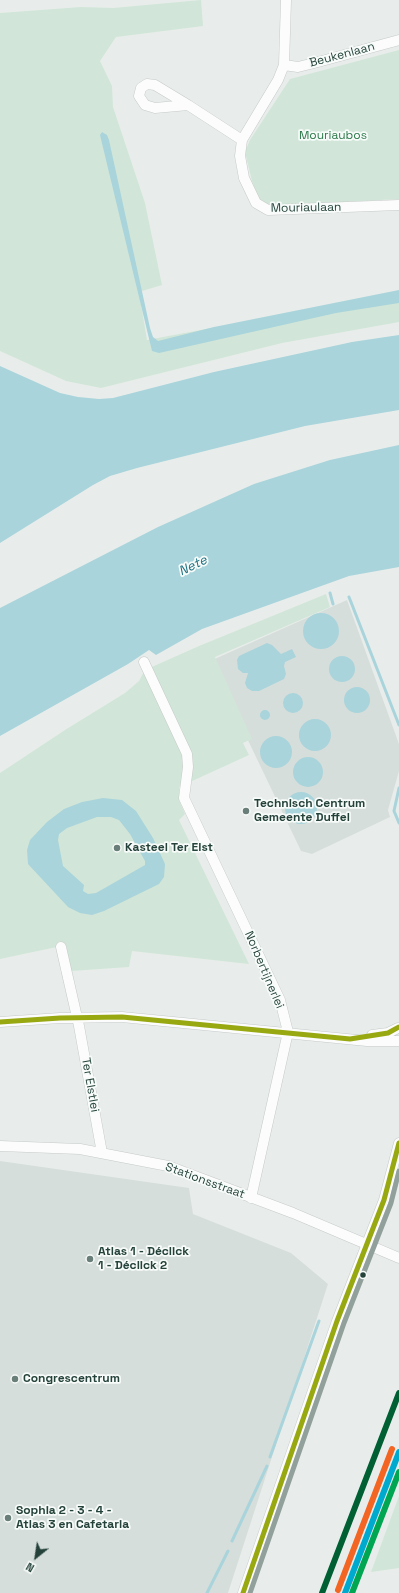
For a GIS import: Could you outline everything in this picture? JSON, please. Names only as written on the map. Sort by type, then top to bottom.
[{"type":"street","name":"Mouriaulaan","points":[[286,0],[284,65],[278,80],[242,140],[240,156],[244,178],[256,204],[268,210],[399,204]]},
{"type":"street","name":"Beukenlaan","points":[[284,65],[298,67],[399,40]]},
{"type":"street","points":[[278,80],[298,67]]},
{"type":"street","points":[[188,105],[242,140]]},
{"type":"street","name":"Norbertijnerlei","points":[[144,662],[187,754],[188,767],[184,798],[280,1000],[288,1032],[251,1198]]},
{"type":"street","name":"Ter Elstlei","points":[[61,947],[77,1018],[102,1153]]},
{"type":"street","points":[[0,1022],[77,1018],[157,1020],[350,1038],[367,1041],[399,1040],[399,1028],[388,1033],[350,1038]]},
{"type":"street","points":[[243,1593],[338,1321],[391,1177],[399,1143]]},
{"type":"street","name":"Stationsstraat","points":[[0,1146],[80,1149],[168,1166],[300,1216],[399,1258]]},
{"type":"shaded area","points":[[347,600],[399,744],[399,771],[388,810],[390,817],[312,854],[301,851],[210,661]]},
{"type":"shaded area","points":[[0,1161],[189,1188],[193,1214],[291,1253],[328,1284],[228,1593],[0,1593]]},
{"type":"green space","points":[[201,0],[203,26],[116,37],[100,61],[112,86],[113,107],[145,203],[162,285],[139,292],[147,340],[399,293],[399,322],[282,343],[101,388],[66,381],[0,351],[0,13],[81,7],[113,8]]},
{"type":"green space","name":"Mouriaubos","points":[[399,50],[399,199],[269,206],[259,198],[252,181],[245,152],[250,140],[290,79]]},
{"type":"green space","points":[[326,594],[330,607],[215,657],[252,739],[243,743],[249,755],[179,787],[179,800],[185,814],[179,820],[249,964],[132,951],[129,967],[71,971],[66,945],[0,959],[0,773],[125,693],[139,681],[145,670],[199,646]]},
{"type":"green space","points":[[399,1496],[399,1568],[371,1572]]},
{"type":"water","points":[[102,132],[107,135],[109,140],[150,328],[153,337],[158,341],[214,327],[399,290],[399,303],[336,313],[159,353],[152,351],[100,135]]},
{"type":"water","points":[[399,335],[399,410],[305,426],[110,476],[0,543],[0,366],[60,393],[78,397],[99,399],[113,398],[214,372],[352,342]]},
{"type":"water","name":"Nete","points":[[399,445],[399,567],[349,576],[202,629],[156,655],[149,650],[128,664],[0,736],[0,608],[158,527],[254,484],[330,460]]},
{"type":"water","points":[[325,613],[334,618],[338,624],[338,638],[334,644],[325,649],[317,649],[308,644],[304,638],[303,627],[308,618],[314,614]]},
{"type":"water","points":[[267,643],[272,645],[281,654],[292,649],[296,657],[285,662],[284,666],[286,674],[284,679],[259,691],[252,691],[247,688],[245,683],[248,673],[243,673],[238,669],[237,660],[239,656]]},
{"type":"water","points":[[342,656],[351,660],[355,669],[351,678],[342,682],[333,678],[329,669],[333,660]]},
{"type":"water","points":[[357,687],[366,691],[370,700],[366,709],[357,713],[348,709],[344,700],[348,691]]},
{"type":"water","points":[[289,693],[297,693],[303,699],[303,707],[297,713],[289,713],[283,707],[283,699]]},
{"type":"water","points":[[263,710],[267,710],[269,711],[269,719],[263,720],[260,717],[260,713]]},
{"type":"water","points":[[312,719],[318,719],[328,726],[331,735],[330,741],[324,748],[318,751],[312,751],[302,744],[299,738],[299,732],[306,722]]},
{"type":"water","points":[[276,736],[287,741],[292,752],[287,763],[276,768],[265,763],[260,752],[265,741]]},
{"type":"water","points":[[308,757],[318,762],[323,772],[318,782],[308,787],[298,782],[293,772],[298,762]]},
{"type":"water","points":[[301,792],[310,795],[314,799],[317,808],[314,817],[310,821],[301,824],[292,821],[288,817],[285,808],[288,799],[292,795]]},
{"type":"water","points":[[103,798],[122,800],[136,811],[153,838],[165,864],[164,877],[159,884],[104,911],[92,915],[80,913],[68,907],[28,864],[27,850],[30,840],[47,822],[64,809],[82,802]],"holes":[[[97,817],[111,817],[119,820],[130,834],[145,861],[145,865],[96,893],[88,894],[83,891],[84,885],[63,866],[58,840],[59,834],[67,828]]]},
{"type":"waterway","points":[[330,593],[333,604]]},
{"type":"waterway","points":[[349,597],[399,725]]},
{"type":"waterway","points":[[399,788],[394,811],[399,823]]},
{"type":"waterway","points":[[270,1457],[319,1321]]},
{"type":"waterway","points":[[232,1541],[267,1466]]},
{"type":"waterway","points":[[207,1593],[228,1551]]},
{"type":"transit line","points":[[0,1022],[60,1018],[122,1017],[350,1039],[388,1033],[399,1027]]},
{"type":"transit line","points":[[243,1593],[337,1321],[384,1200],[399,1143]]},
{"type":"transit line","points":[[250,1593],[344,1323],[391,1203],[399,1171]]},
{"type":"transit line","points":[[322,1593],[399,1393]]},
{"type":"transit line","points":[[338,1590],[392,1449]]},
{"type":"transit line","points":[[345,1593],[399,1452]]},
{"type":"transit line","points":[[352,1593],[399,1472]]},
{"type":"place","name":"Technisch Centrum Gemeente Duffel","points":[[246,811]]},
{"type":"place","name":"Kasteel Ter Elst","points":[[117,848]]},
{"type":"place","name":"Atlas 1 - Déclick 1 - Déclick 2","points":[[90,1259]]},
{"type":"place","name":"Congrescentrum","points":[[15,1379]]},
{"type":"place","name":"Sophia 2 - 3 - 4 - Atlas 3 en Cafetaria","points":[[8,1518]]}]
